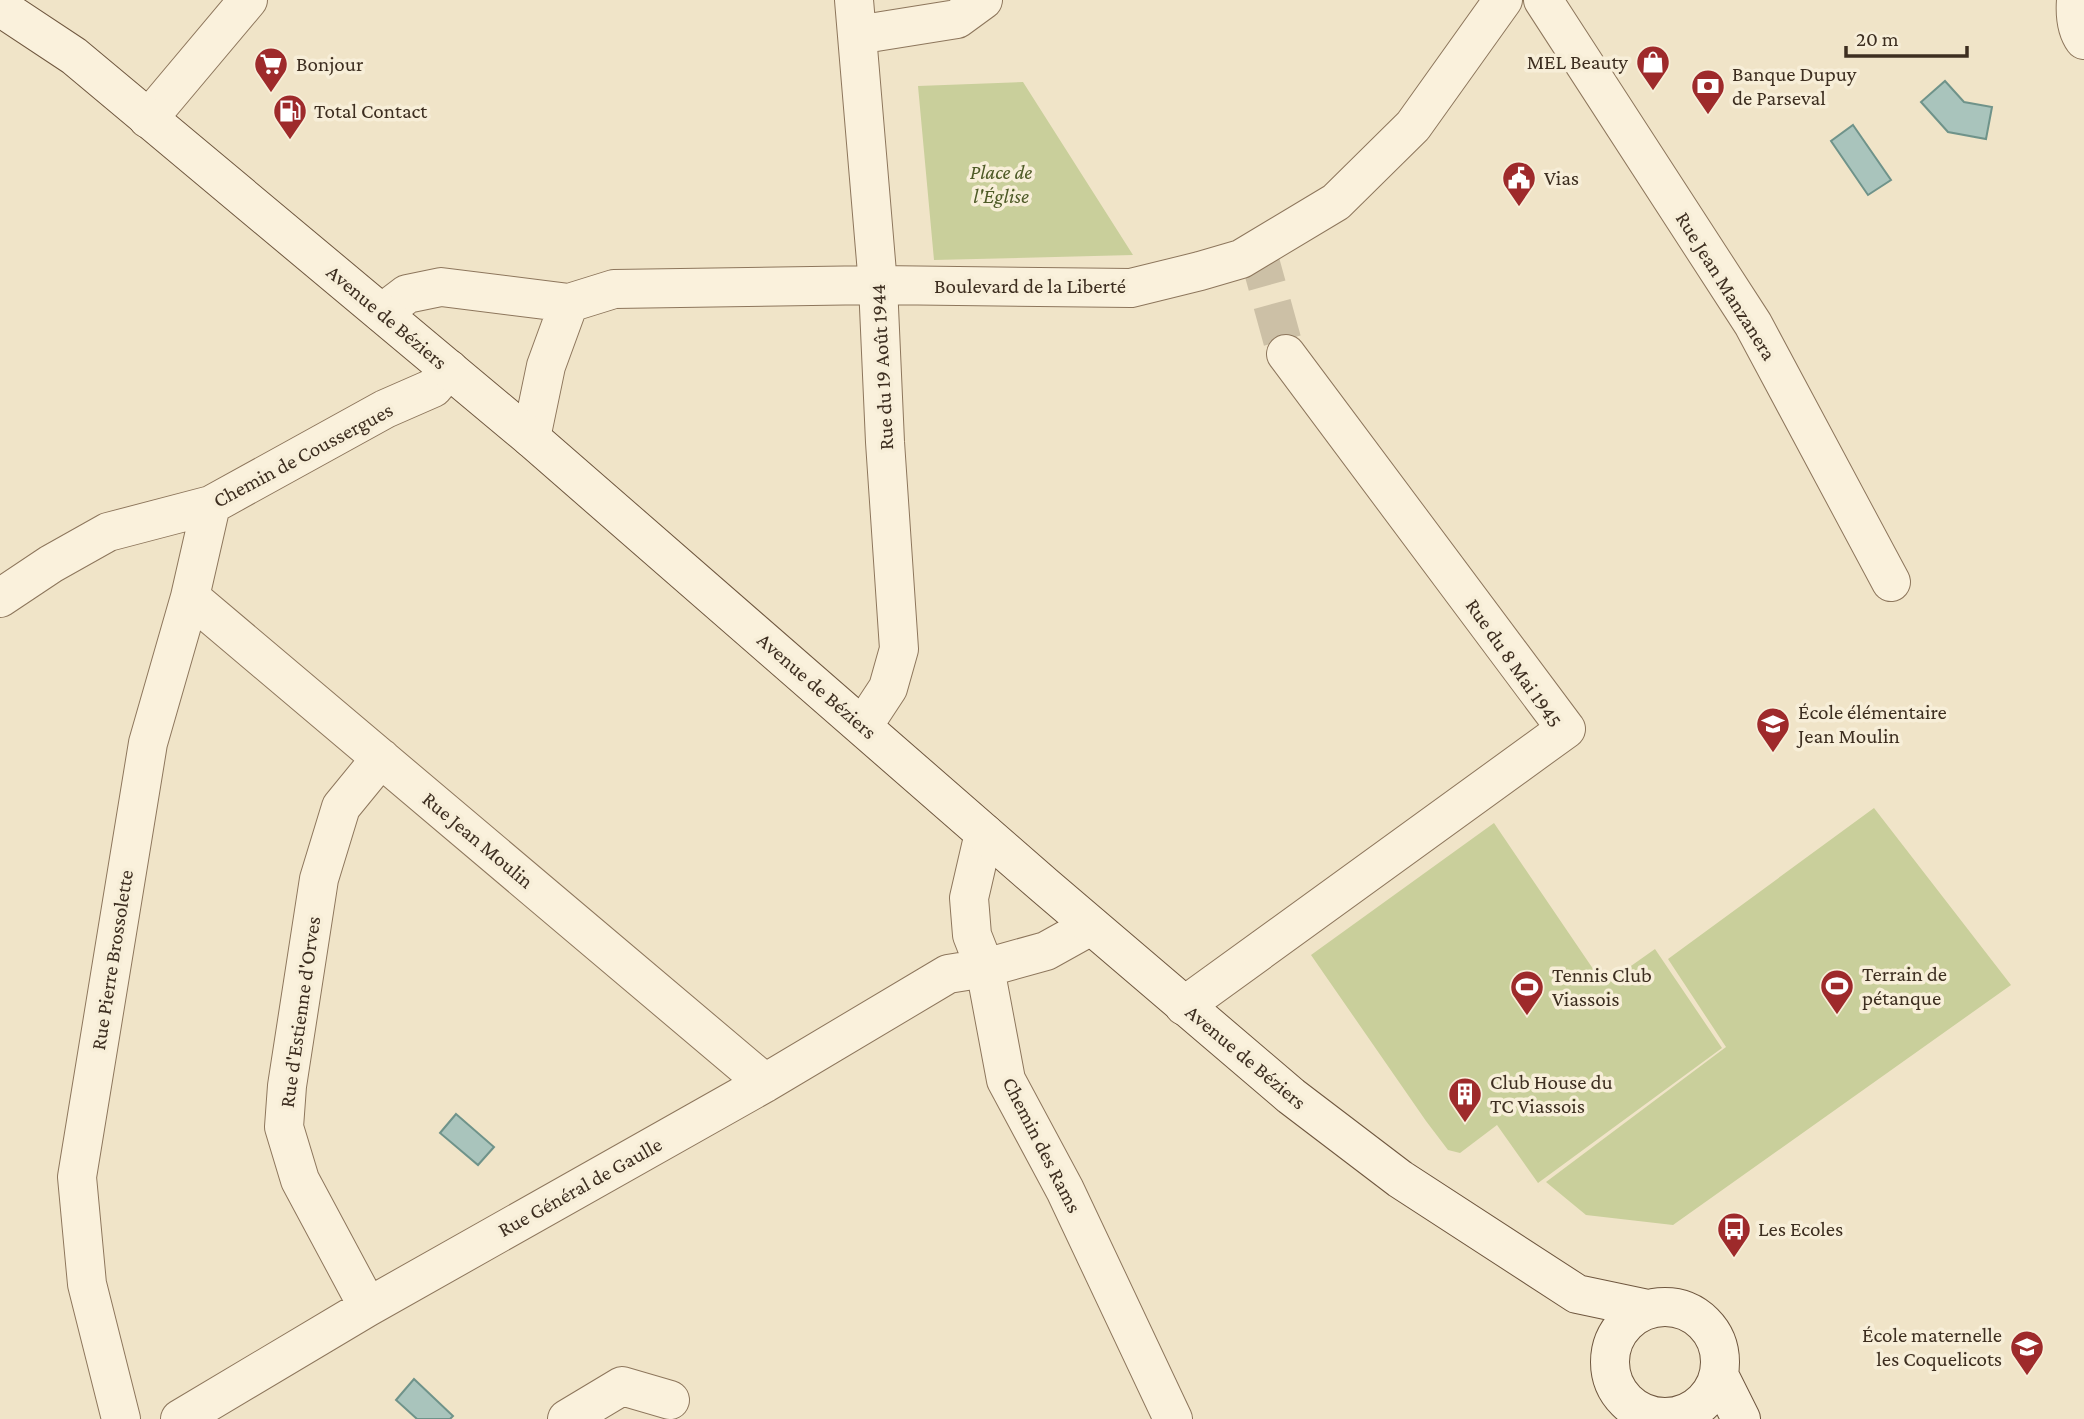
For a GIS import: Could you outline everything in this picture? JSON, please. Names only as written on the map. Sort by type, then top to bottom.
[{"type":"street","name":"Avenue de Béziers","points":[[27,0],[74,56]]},
{"type":"street","points":[[148,119],[248,0]]},
{"type":"street","points":[[855,18],[957,19],[983,0]]},
{"type":"street","name":"Boulevard de la Liberté","points":[[569,303],[614,289],[878,285],[1132,288],[1241,258],[1336,202],[1413,126],[1503,0]]},
{"type":"street","name":"Rue Jean Manzanera","points":[[1543,0],[1753,324],[1891,582]]},
{"type":"street","points":[[2076,0],[2075,12],[2084,40]]},
{"type":"street","name":"Avenue de Béziers","points":[[0,7],[74,56],[531,438],[1091,926],[1291,1096],[1400,1179],[1577,1294],[1648,1309],[1678,1308],[1691,1313],[1705,1324],[1715,1338],[1720,1356],[1719,1375],[1712,1393],[1689,1417],[1663,1418],[1644,1414],[1628,1404],[1616,1388],[1610,1370],[1611,1351],[1577,1294]]},
{"type":"street","name":"Rue du 19 Août 1944","points":[[855,18],[878,285],[884,428],[899,649],[888,688],[863,726]]},
{"type":"street","points":[[382,313],[407,294],[441,287],[569,303],[546,366],[531,438]]},
{"type":"street","name":"Rue du 8 Mai 1945","points":[[1184,1006],[1566,729],[1286,354]]},
{"type":"street","name":"Chemin de Coussergues","points":[[0,598],[51,564],[108,532],[211,505],[385,409],[432,388],[449,369]]},
{"type":"street","name":"Rue Pierre Brossolette","points":[[121,1419],[87,1284],[77,1177],[148,743],[190,597],[211,505]]},
{"type":"street","name":"Rue Jean Moulin","points":[[190,597],[765,1083]]},
{"type":"street","name":"Rue d'Estienne d'Orves","points":[[368,1307],[300,1180],[284,1127],[286,1086],[319,879],[341,807],[381,758]]},
{"type":"street","name":"Chemin des Rams","points":[[984,833],[969,898],[972,935],[985,968],[1006,1080],[1065,1190],[1173,1419]]},
{"type":"street","points":[[985,968],[1046,951],[1091,926]]},
{"type":"street","name":"Rue Général de Gaulle","points":[[180,1419],[368,1307],[765,1083],[948,974],[985,968]]},
{"type":"street","points":[[1611,1351],[1615,1337],[1624,1325],[1635,1315],[1648,1309]]},
{"type":"street","name":"Avenue de Béziers","points":[[1719,1375],[1741,1419]]},
{"type":"street","points":[[566,1419],[622,1386],[670,1400]]},
{"type":"green space","name":"Place de l'Église","points":[[1023,82],[1133,255],[934,260],[918,86]]},
{"type":"green space","name":"Terrain de pétanque","points":[[1874,808],[2011,985],[1673,1225],[1586,1215],[1546,1182],[1726,1047],[1668,959]]},
{"type":"green space","name":"Tennis Club Viassois","points":[[1494,823],[1604,985],[1655,949],[1722,1048],[1538,1183],[1497,1125],[1460,1153],[1448,1150],[1311,955]]},
{"type":"water","points":[[1945,81],[1964,102],[1992,107],[1986,139],[1948,132],[1921,102]]},
{"type":"water","points":[[1853,125],[1891,180],[1868,195],[1831,141]]},
{"type":"water","points":[[456,1114],[494,1147],[478,1165],[440,1133]]},
{"type":"water","points":[[414,1379],[453,1416],[450,1419],[417,1419],[396,1400]]},
{"type":"tunnel","points":[[1257,249],[1286,354]]},
{"type":"place","name":"MEL Beauty","points":[[1653,92]]},
{"type":"place","name":"Bonjour","points":[[271,94]]},
{"type":"place","name":"Banque Dupuy de Parseval","points":[[1708,116]]},
{"type":"place","name":"Total Contact","points":[[290,141]]},
{"type":"place","name":"Vias","points":[[1519,208]]},
{"type":"place","name":"École élémentaire Jean Moulin","points":[[1773,754]]},
{"type":"place","name":"Terrain de pétanque","points":[[1837,1016]]},
{"type":"place","name":"Tennis Club Viassois","points":[[1527,1017]]},
{"type":"place","name":"Club House du TC Viassois","points":[[1465,1124]]},
{"type":"place","name":"Les Ecoles","points":[[1734,1259]]},
{"type":"place","name":"École maternelle les Coquelicots","points":[[2027,1377]]}]
